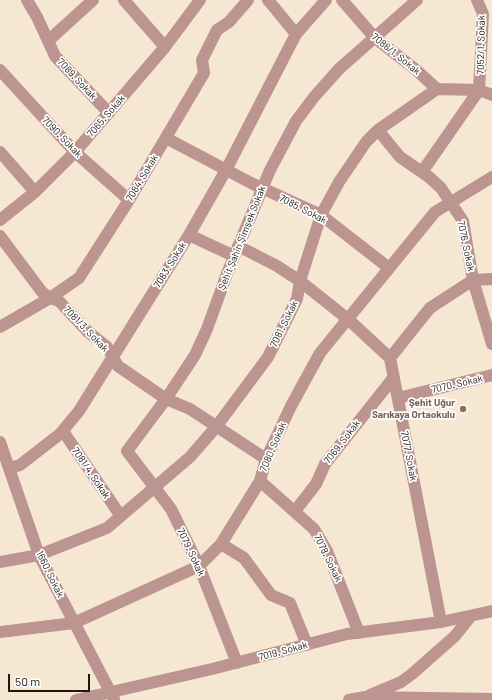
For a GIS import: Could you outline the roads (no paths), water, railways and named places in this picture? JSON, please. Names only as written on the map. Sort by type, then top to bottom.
[{"type":"street","name":"7089. Sokak","points":[[27,0],[55,56],[109,114]]},
{"type":"street","points":[[48,41],[93,0]]},
{"type":"street","points":[[124,0],[165,47]]},
{"type":"street","name":"7065. Sokak","points":[[0,220],[35,192],[75,152],[165,47],[200,0]]},
{"type":"street","name":"7084. Sokak","points":[[0,327],[50,298],[79,278],[129,200],[204,74],[202,60],[217,30],[229,22],[248,0]]},
{"type":"street","points":[[268,0],[296,34]]},
{"type":"street","name":"7083. Sokak","points":[[10,468],[20,465],[63,431],[78,411],[190,235],[226,170],[296,34],[326,0]]},
{"type":"street","name":"7086/1. Sokak","points":[[342,0],[374,38],[415,69],[436,89]]},
{"type":"street","name":"Şehit Şahin Şimşek Sokak","points":[[127,451],[166,399],[198,348],[270,170],[304,110],[339,70],[417,0]]},
{"type":"street","name":"7052/1. Sokak","points":[[477,0],[483,14],[480,90]]},
{"type":"street","name":"7090. Sokak","points":[[0,70],[75,152],[129,200]]},
{"type":"street","points":[[436,89],[480,90],[492,95]]},
{"type":"street","name":"7081. Sokak","points":[[0,562],[39,555],[107,528],[154,485],[190,457],[216,427],[268,357],[297,299],[300,281],[321,215],[339,182],[361,149],[378,130],[436,89]]},
{"type":"street","points":[[422,172],[480,90]]},
{"type":"street","name":"7076. Sokak","points":[[378,130],[400,156],[441,188],[463,221],[473,280],[492,344]]},
{"type":"street","name":"7085. Sokak","points":[[166,138],[262,188],[321,215],[389,268]]},
{"type":"street","points":[[0,152],[35,192]]},
{"type":"street","name":"7080. Sokak","points":[[0,632],[74,623],[198,566],[221,544],[260,480],[266,459],[291,406],[320,353],[349,320],[435,212],[452,203],[492,177]]},
{"type":"street","points":[[190,235],[277,266],[300,281],[349,320],[390,358],[430,308],[473,280],[492,279]]},
{"type":"street","name":"7081/3. Sokak","points":[[0,236],[42,292],[50,298],[60,300],[87,331],[107,347],[118,366],[166,399],[190,409],[266,459]]},
{"type":"street","name":"7077. Sokak","points":[[390,358],[441,622]]},
{"type":"street","name":"7070. Sokak","points":[[398,398],[492,375]]},
{"type":"street","name":"7069. Sokak","points":[[295,511],[316,484],[325,464],[394,377]]},
{"type":"street","name":"7081/4. Sokak","points":[[63,431],[120,515]]},
{"type":"street","name":"1660. Sokak","points":[[0,442],[39,555],[112,696]]},
{"type":"street","name":"7079. Sokak","points":[[127,451],[171,509],[198,566],[237,663]]},
{"type":"street","name":"7078. Sokak","points":[[260,480],[314,529],[327,551],[359,633]]},
{"type":"street","points":[[221,544],[244,558],[271,595],[290,603],[307,645]]},
{"type":"street","name":"7019. Sokak","points":[[76,700],[112,696],[347,634],[441,622],[492,611]]},
{"type":"street","points":[[366,698],[401,682],[412,674],[455,636],[471,616]]},
{"type":"street","points":[[349,700],[366,698],[492,699]]},
{"type":"place","name":"Şehit Uğur Sarıkaya Ortaokulu","points":[[463,409]]}]
